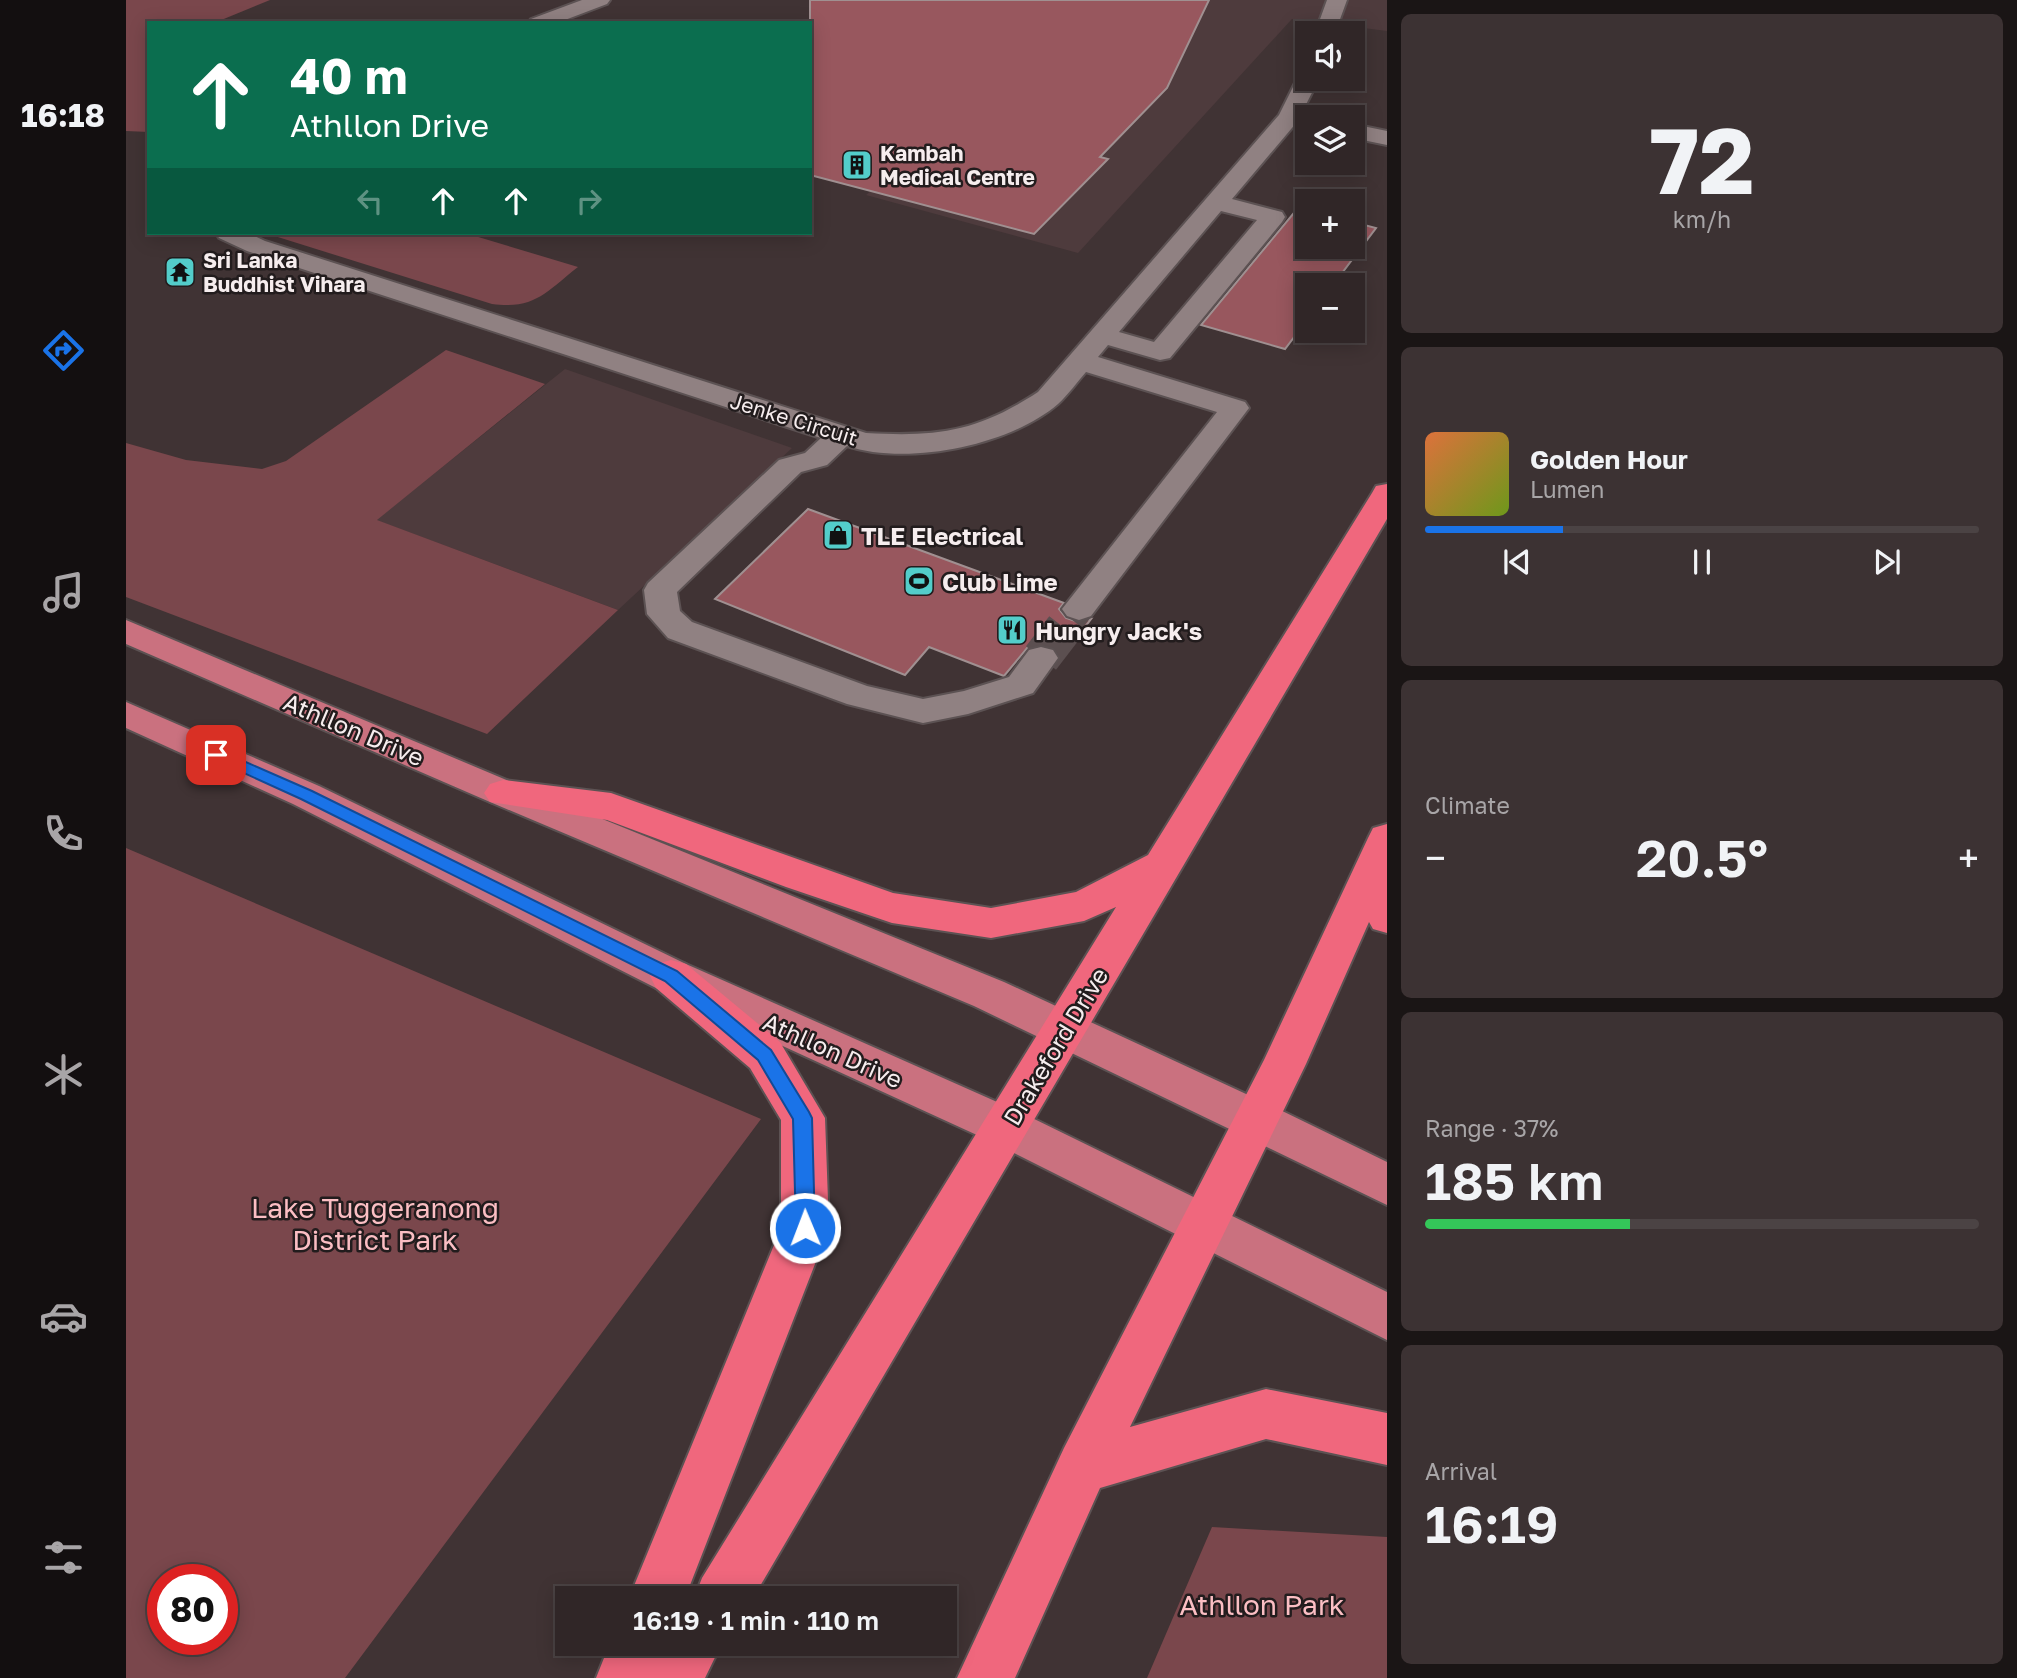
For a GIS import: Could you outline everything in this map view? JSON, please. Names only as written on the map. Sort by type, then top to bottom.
[{"type":"highway","name":"Drakeford Drive","points":[[729,1586],[1387,493]]},
{"type":"highway","points":[[503,793],[611,807],[892,908],[991,923],[1084,906],[1161,866]]},
{"type":"highway","points":[[1380,852],[1387,918]]},
{"type":"highway","points":[[986,1678],[1083,1467],[1205,1226],[1380,852]]},
{"type":"highway","points":[[662,1586],[805,1228],[803,1118],[765,1055],[671,976]]},
{"type":"highway","points":[[1083,1467],[1266,1414],[1387,1438]]},
{"type":"highway","points":[[625,1678],[634,1656]]},
{"type":"highway","points":[[673,1678],[686,1656]]},
{"type":"main road","name":"Athllon Drive","points":[[126,631],[503,793],[989,994],[1256,1119],[1387,1185]]},
{"type":"main road","name":"Athllon Drive","points":[[126,714],[306,795],[671,976],[1006,1128],[1387,1318]]},
{"type":"street","points":[[543,21],[600,0]]},
{"type":"street","points":[[1329,21],[1337,0]]},
{"type":"street","name":"Jenke Circuit","points":[[233,235],[269,250],[863,442],[910,445],[980,435],[1020,419],[1038,405],[1080,361],[1216,202],[1295,122]]},
{"type":"street","points":[[1365,133],[1387,138]]},
{"type":"street","points":[[1102,335],[1160,352],[1273,216],[1216,202]]},
{"type":"street","points":[[1079,608],[1235,408],[1080,361]]},
{"type":"street","points":[[842,435],[816,458],[790,466],[660,590],[664,614],[681,630],[859,696],[923,711],[968,702],[1021,685],[1041,658]]},
{"type":"shaded area","points":[[827,0],[1387,0],[1387,31],[1365,28],[1365,21],[1292,19],[1078,253],[866,195],[904,164]]},
{"type":"shaded area","points":[[565,369],[792,448],[618,610],[376,520]]},
{"type":"green space","points":[[126,0],[270,0],[219,21],[147,21],[147,132],[126,131]]},
{"type":"green space","points":[[271,235],[472,235],[578,267],[540,297],[519,304],[492,304]]},
{"type":"green space","points":[[446,350],[545,384],[377,520],[618,610],[487,734],[126,597],[126,443],[186,460],[262,469],[286,461]]},
{"type":"green space","name":"Lake Tuggeranong District Park","points":[[126,848],[761,1119],[345,1678],[126,1678]]},
{"type":"green space","name":"Athllon Park","points":[[1212,1527],[1387,1537],[1387,1678],[1147,1678]]},
{"type":"building","points":[[810,0],[1209,0],[1167,88],[1100,157],[1108,159],[1034,234],[812,176]]},
{"type":"building","points":[[1295,212],[1295,259],[1353,259],[1342,273],[1295,273],[1295,336],[1285,349],[1201,325]]},
{"type":"building","points":[[1365,225],[1376,228],[1365,243]]},
{"type":"building","points":[[808,509],[1064,603],[1059,609],[1066,618],[1078,622],[1091,619],[1061,658],[1054,647],[1042,644],[1028,647],[1004,676],[929,647],[905,675],[715,599]]},
{"type":"tunnel","points":[[1071,619],[1079,609]]},
{"type":"tunnel","points":[[1041,658],[1072,618]]},
{"type":"place","name":"Kambah Medical Centre","points":[[857,165]]},
{"type":"place","name":"Sri Lanka Buddhist Vihara","points":[[180,272]]},
{"type":"place","name":"TLE Electrical","points":[[838,535]]},
{"type":"place","name":"Club Lime","points":[[919,581]]},
{"type":"place","name":"Hungry Jack's","points":[[1012,630]]},
{"type":"route","points":[[216,755],[306,795],[671,976],[765,1055],[803,1118],[805,1228]]}]
